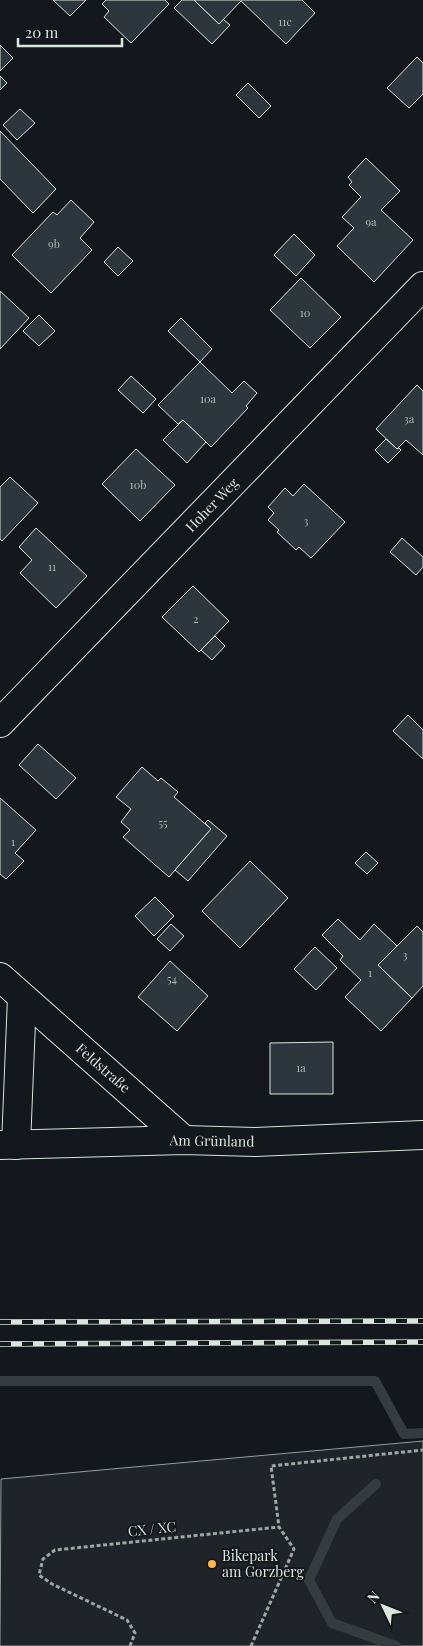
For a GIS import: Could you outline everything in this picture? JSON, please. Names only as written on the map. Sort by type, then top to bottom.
[{"type":"street","name":"Hoher Weg","points":[[0,723],[423,286]]},
{"type":"street","name":"Feldstraße","points":[[0,977],[184,1140]]},
{"type":"street","points":[[8,1145],[22,997]]},
{"type":"street","name":"Am Grünland","points":[[8,1145],[184,1140],[255,1142],[423,1134]]},
{"type":"path","points":[[251,1646],[294,1549],[279,1527],[272,1466],[423,1450]]},
{"type":"path","name":"CX / XC","points":[[130,1646],[135,1633],[127,1620],[52,1584],[39,1575],[43,1559],[55,1550],[279,1527]]},
{"type":"shaded area","name":"Bikepark am Gorzberg","points":[[423,1441],[423,1646],[0,1646],[1,1479]]},
{"type":"building","points":[[53,0],[86,0],[70,16]]},
{"type":"building","points":[[106,0],[165,0],[169,4],[131,43],[104,17],[109,11],[102,4]]},
{"type":"building","points":[[182,0],[194,0],[219,24],[223,19],[230,25],[212,44],[174,8]]},
{"type":"building","points":[[194,0],[302,0],[315,13],[286,44],[241,1],[219,24]]},
{"type":"building","points":[[0,45],[13,58],[0,71]]},
{"type":"building","points":[[417,57],[423,63],[423,94],[409,108],[387,88]]},
{"type":"building","points":[[0,76],[7,83],[0,90]]},
{"type":"building","points":[[248,83],[271,106],[259,118],[236,95]]},
{"type":"building","points":[[20,109],[35,123],[17,140],[3,125]]},
{"type":"building","points":[[0,131],[56,189],[33,213],[0,179]]},
{"type":"building","points":[[366,158],[400,191],[381,210],[413,240],[374,282],[337,246],[354,228],[342,217],[361,197],[349,185],[352,182],[348,177]]},
{"type":"building","points":[[71,200],[94,222],[80,238],[92,250],[51,293],[12,255],[53,212],[57,215]]},
{"type":"building","points":[[294,234],[315,255],[296,276],[274,255]]},
{"type":"building","points":[[118,247],[133,261],[118,276],[104,262]]},
{"type":"building","points":[[301,278],[341,317],[310,348],[270,310]]},
{"type":"building","points":[[0,291],[29,318],[0,349]]},
{"type":"building","points":[[39,315],[55,331],[39,346],[23,331]]},
{"type":"building","points":[[181,318],[212,349],[200,362],[168,331]]},
{"type":"building","points":[[200,362],[232,393],[244,381],[257,393],[246,406],[248,408],[211,447],[183,420],[178,424],[158,405]]},
{"type":"building","points":[[131,376],[156,399],[143,413],[118,390]]},
{"type":"building","points":[[417,385],[423,391],[423,455],[406,440],[397,449],[376,429]]},
{"type":"building","points":[[183,420],[206,442],[187,463],[163,440]]},
{"type":"building","points":[[386,439],[397,449],[401,450],[388,463],[375,450]]},
{"type":"building","points":[[136,449],[175,485],[140,521],[102,484]]},
{"type":"building","points":[[10,477],[38,503],[2,541],[0,539],[0,487]]},
{"type":"building","points":[[304,484],[345,522],[311,558],[299,547],[296,550],[277,532],[279,530],[268,520],[274,513],[268,507],[285,488],[293,496]]},
{"type":"building","points":[[36,528],[87,576],[56,608],[20,573],[32,560],[19,547]]},
{"type":"building","points":[[402,538],[423,557],[423,567],[416,575],[390,552]]},
{"type":"building","points":[[193,586],[229,621],[199,652],[162,617]]},
{"type":"building","points":[[215,636],[225,646],[212,660],[201,650]]},
{"type":"building","points":[[408,715],[423,730],[423,759],[393,731]]},
{"type":"building","points":[[38,744],[76,778],[56,799],[19,765]]},
{"type":"building","points":[[142,767],[158,781],[161,778],[178,792],[174,797],[211,829],[169,877],[123,837],[130,830],[121,822],[131,809],[116,797]]},
{"type":"building","points":[[0,798],[36,830],[15,853],[24,861],[6,879],[0,874]]},
{"type":"building","points":[[208,820],[227,836],[188,881],[175,870],[211,829],[205,823]]},
{"type":"building","points":[[366,852],[378,863],[367,874],[355,863]]},
{"type":"building","points":[[250,861],[288,898],[240,948],[202,911]]},
{"type":"building","points":[[155,897],[174,916],[154,936],[135,916]]},
{"type":"building","points":[[338,919],[360,940],[374,924],[397,946],[378,965],[412,998],[381,1031],[345,997],[361,980],[340,960],[343,956],[322,935]]},
{"type":"building","points":[[171,924],[184,936],[170,951],[157,939]]},
{"type":"building","points":[[417,926],[423,932],[423,986],[412,998],[378,965]]},
{"type":"building","points":[[315,947],[337,968],[316,990],[294,969]]},
{"type":"building","points":[[170,961],[208,996],[177,1031],[138,997]]},
{"type":"building","points":[[333,1042],[333,1094],[270,1094],[270,1043]]},
{"type":"waterway","points":[[0,1381],[375,1381],[404,1434],[423,1433]]},
{"type":"waterway","points":[[376,1484],[337,1519],[309,1580],[332,1623],[396,1646]]},
{"type":"railway","points":[[0,1322],[423,1321]]},
{"type":"railway","points":[[0,1344],[423,1342]]},
{"type":"place","name":"Bikepark am Gorzberg","points":[[212,1564]]}]
